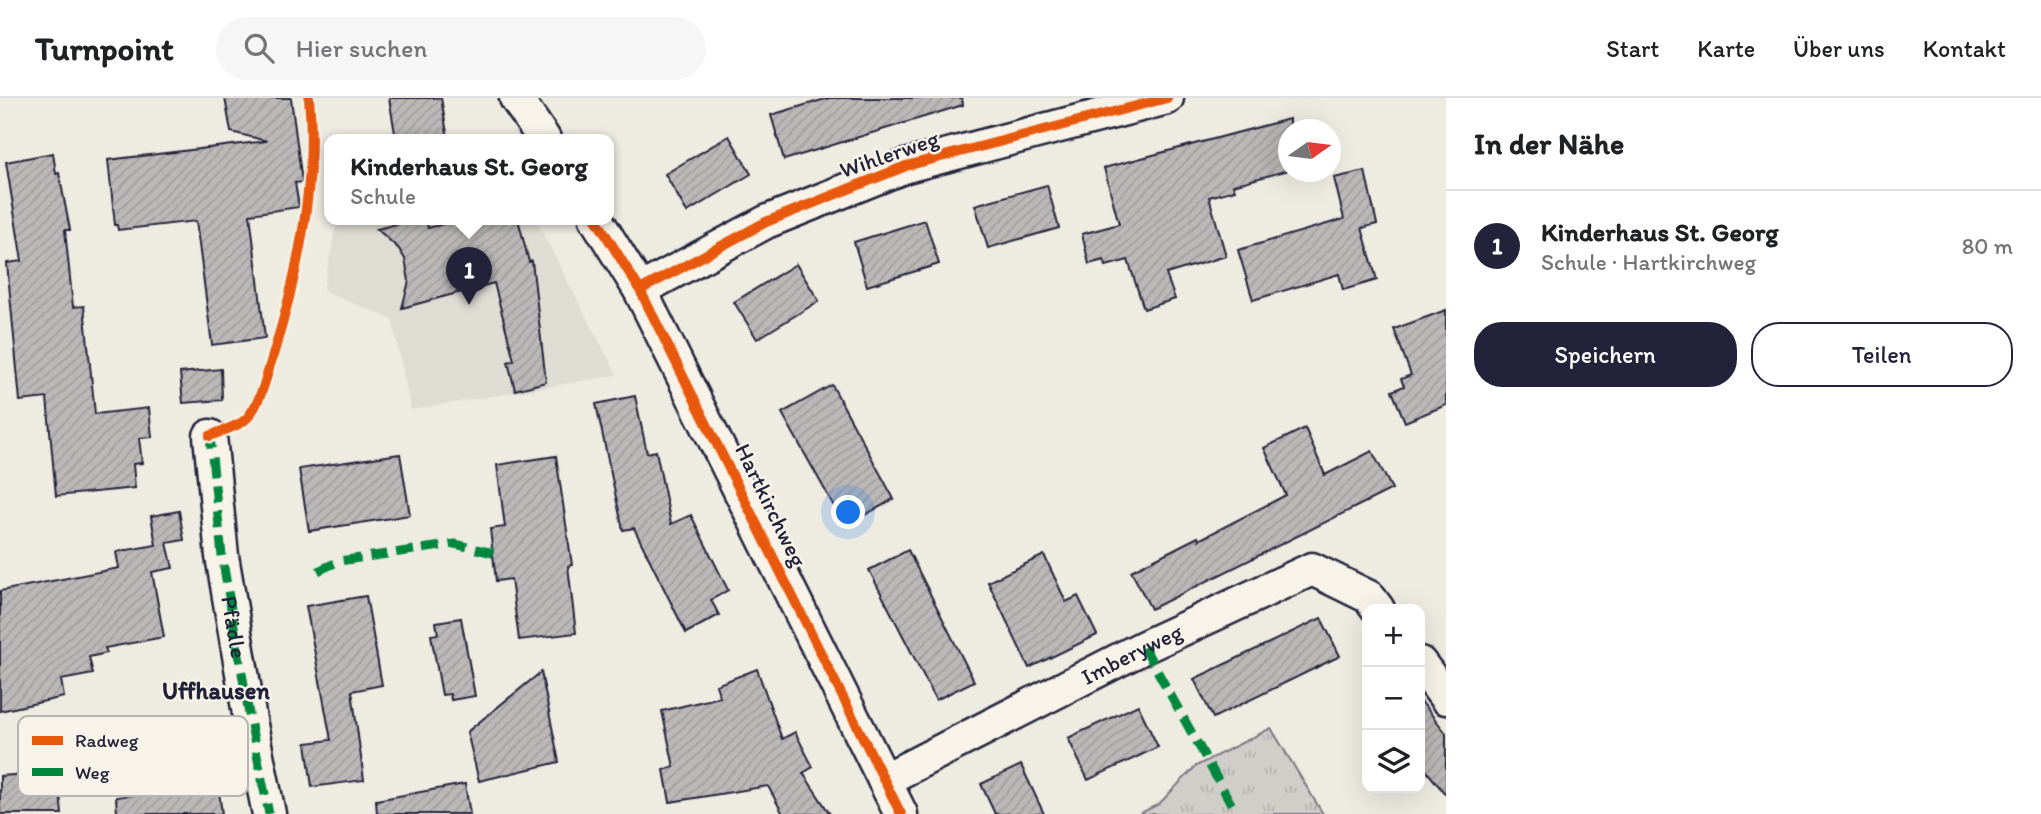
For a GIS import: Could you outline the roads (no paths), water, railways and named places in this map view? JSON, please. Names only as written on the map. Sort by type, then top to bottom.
[{"type":"street","points":[[516,98],[541,134]]},
{"type":"street","name":"Wihlerweg","points":[[640,290],[766,222],[906,166],[1167,98]]},
{"type":"street","name":"Hartkirchweg","points":[[600,225],[640,290],[901,814]]},
{"type":"street","name":"Pfädle","points":[[210,436],[222,556],[269,814]]},
{"type":"street","name":"Imberyweg","points":[[884,780],[1144,647],[1312,569],[1369,597],[1374,604]]},
{"type":"street","points":[[1423,667],[1446,698]]},
{"type":"place","name":"Kinderhaus St. Georg","points":[[469,305]]},
{"type":"district","name":"Uffhausen","points":[[216,690]]}]
